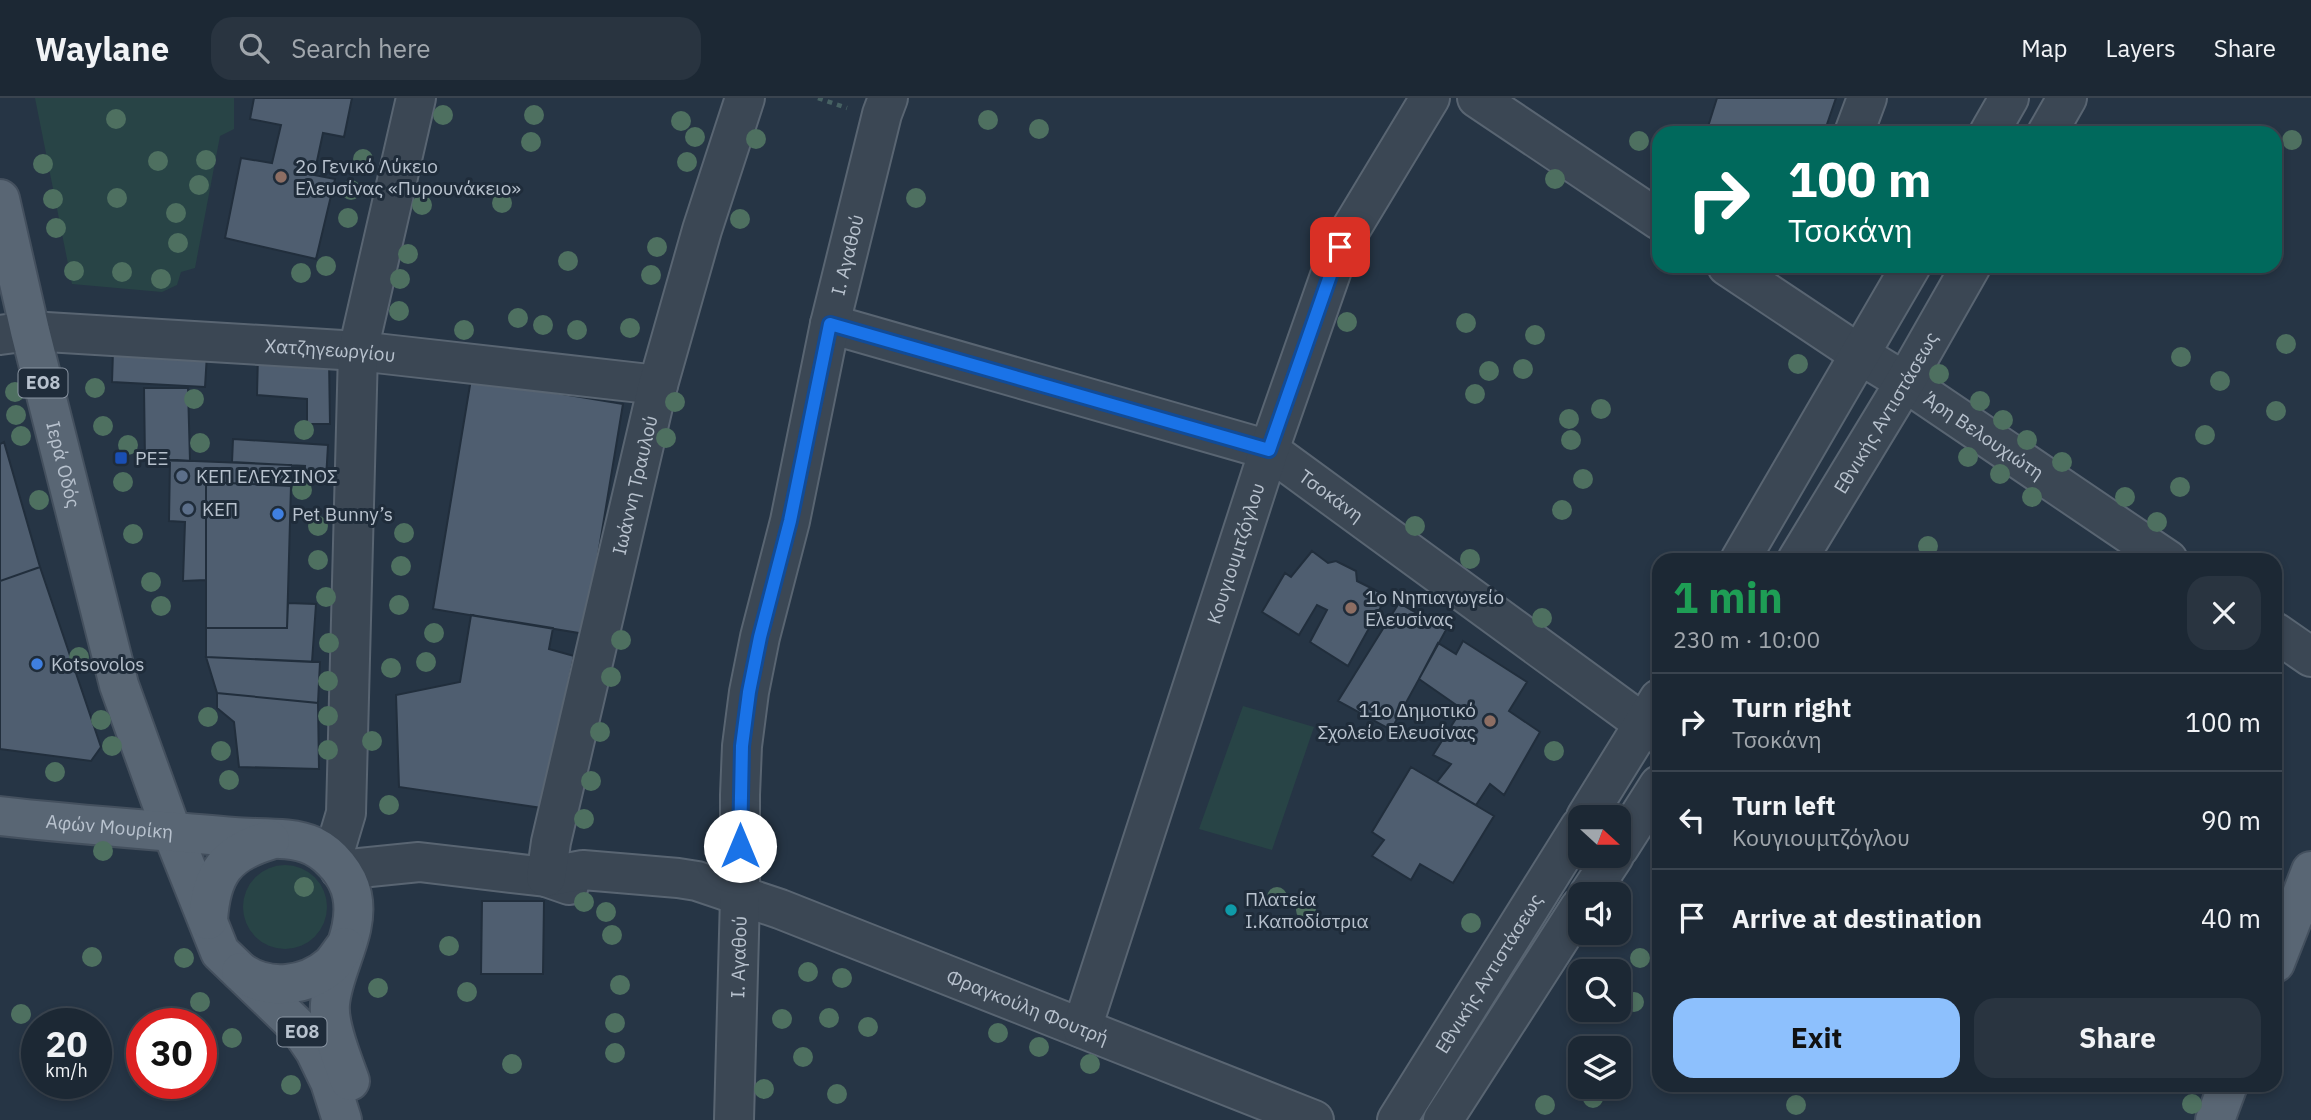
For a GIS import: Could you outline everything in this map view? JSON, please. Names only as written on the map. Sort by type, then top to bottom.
[{"type":"main road","name":"Ιερά Οδός","points":[[0,198],[15,333],[90,566],[119,685],[172,832],[220,951],[230,964],[300,1030],[315,1051],[330,1082],[342,1120]]},
{"type":"main road","name":"Ιερά Οδός","points":[[90,566],[129,638],[186,798],[207,827],[221,835]]},
{"type":"main road","name":"Αφών Μουρίκη","points":[[0,816],[221,835]]},
{"type":"main road","points":[[221,835],[271,840],[293,839],[314,847],[336,865]]},
{"type":"main road","points":[[208,920],[210,897],[217,876],[231,859],[249,846],[271,840]]},
{"type":"main road","name":"ΕΟ8","points":[[336,865],[352,895],[353,922],[334,980],[330,1007],[335,1035],[364,1120]]},
{"type":"main road","points":[[2282,945],[2311,871]]},
{"type":"main road","points":[[230,964],[259,981],[292,984],[322,971],[345,947]]},
{"type":"main road","points":[[2215,1120],[2225,1092]]},
{"type":"street","points":[[416,98],[358,351],[346,813],[336,865],[419,862],[546,877]]},
{"type":"street","name":"Ιωάννη Τραυλού","points":[[546,877],[551,842],[658,385],[702,230],[745,98]]},
{"type":"street","name":"Ι. Αγαθού","points":[[734,1120],[740,795],[742,746],[749,692],[760,637],[790,521],[830,324],[888,98]]},
{"type":"street","name":"Κουγιουμτζόγλου","points":[[1082,1028],[1269,450],[1340,247],[1430,98]]},
{"type":"street","points":[[1476,98],[1652,215]]},
{"type":"street","points":[[1857,126],[1867,98]]},
{"type":"street","points":[[1993,126],[2009,98]]},
{"type":"street","points":[[2051,126],[2067,98]]},
{"type":"street","name":"Άρη Βελουχιώτη","points":[[1738,273],[1905,382],[2158,553]]},
{"type":"street","points":[[1744,553],[1907,273]]},
{"type":"street","name":"Εθνικής Αντιστάσεως","points":[[1801,553],[1905,382],[1967,273]]},
{"type":"street","name":"Τσοκάνη","points":[[830,324],[1269,450],[1652,719]]},
{"type":"street","name":"Χατζηγεωργίου","points":[[15,333],[358,351],[658,385]]},
{"type":"street","points":[[2282,637],[2311,657]]},
{"type":"street","points":[[1594,805],[1652,723]]},
{"type":"street","points":[[1631,829],[1652,796]]},
{"type":"street","name":"Εθνικής Αντιστάσεως","points":[[1397,1120],[1568,846]]},
{"type":"street","name":"Φραγκούλη Φουτρή","points":[[546,877],[583,870],[670,889],[740,897],[780,909],[1314,1120]]},
{"type":"street","name":"Εθνικής Αντιστάσεως","points":[[1443,1120],[1568,926]]},
{"type":"green space","points":[[35,98],[234,98],[234,129],[220,136],[195,268],[181,272],[177,285],[162,292],[72,284]]},
{"type":"green space","points":[[1243,706],[1314,727],[1272,850],[1199,829]]},
{"type":"green space","points":[[285,865],[301,868],[315,877],[324,891],[327,907],[324,923],[315,937],[301,946],[285,949],[269,946],[255,937],[246,923],[243,907],[246,891],[255,877],[269,868]]},
{"type":"building","name":"2ο Γενικό Λύκειο Ελευσίνας «Πυρουνάκειο»","points":[[254,98],[352,98],[344,137],[323,133],[314,175],[335,179],[316,259],[225,238],[241,158],[272,163],[281,125],[250,119]]},
{"type":"building","points":[[1717,98],[1836,98],[1826,126],[1708,126]]},
{"type":"building","points":[[113,351],[207,354],[205,387],[112,382]]},
{"type":"building","points":[[258,354],[329,359],[330,424],[307,424],[307,399],[257,395]]},
{"type":"building","points":[[471,379],[623,404],[585,634],[433,609]]},
{"type":"building","points":[[144,388],[188,388],[190,461],[145,460]]},
{"type":"building","points":[[233,439],[328,445],[326,479],[304,476],[305,466],[232,462]]},
{"type":"building","points":[[4,442],[40,567],[0,581],[0,444]]},
{"type":"building","name":"ΚΕΠ","points":[[170,460],[291,465],[291,486],[206,482],[206,580],[183,581],[185,522],[169,521]]},
{"type":"building","points":[[206,482],[291,486],[287,628],[206,628]]},
{"type":"building","name":"1ο Νηπιαγωγείο Ελευσίνας","points":[[1312,551],[1328,563],[1336,561],[1356,571],[1357,581],[1387,596],[1348,666],[1310,642],[1327,610],[1317,605],[1299,635],[1262,612],[1285,573],[1291,577]]},
{"type":"building","name":"Kotsovolos","points":[[40,567],[101,747],[91,761],[0,749],[0,581]]},
{"type":"building","points":[[288,603],[316,604],[312,662],[206,657],[206,628],[287,628]]},
{"type":"building","points":[[1399,603],[1446,630],[1391,730],[1338,701]]},
{"type":"building","points":[[471,615],[553,628],[549,649],[574,656],[542,808],[399,787],[396,695],[460,682]]},
{"type":"building","name":"11ο Δημοτικό Σχολείο Ελευσίνας","points":[[1463,641],[1527,682],[1509,711],[1540,732],[1504,795],[1490,784],[1476,805],[1437,782],[1451,764],[1433,755],[1462,709],[1419,679],[1438,643],[1456,654]]},
{"type":"building","points":[[206,657],[320,662],[318,703],[217,693]]},
{"type":"building","points":[[217,693],[318,703],[319,769],[239,767],[234,722],[217,708]]},
{"type":"building","points":[[1411,767],[1494,816],[1453,883],[1420,864],[1411,880],[1372,856],[1384,840],[1372,832]]},
{"type":"building","points":[[482,901],[544,901],[543,974],[481,974]]},
{"type":"place","name":"2ο Γενικό Λύκειο Ελευσίνας «Πυρουνάκειο»","points":[[281,177]]},
{"type":"place","name":"ΡΕΞ","points":[[121,458]]},
{"type":"place","name":"ΚΕΠ ΕΛΕΥΣΙΝΟΣ","points":[[182,476]]},
{"type":"place","name":"ΚΕΠ","points":[[188,509]]},
{"type":"place","name":"Pet Bunny’s","points":[[278,514]]},
{"type":"place","name":"1ο Νηπιαγωγείο Ελευσίνας","points":[[1351,608]]},
{"type":"place","name":"Kotsovolos","points":[[37,664]]},
{"type":"place","name":"11ο Δημοτικό Σχολείο Ελευσίνας","points":[[1490,721]]},
{"type":"place","name":"Πλατεία Ι.Καποδίστρια","points":[[1231,910]]},
{"type":"route","points":[[740,846],[742,746],[749,692],[768,602],[790,521],[830,324],[1269,450],[1340,247]]}]
